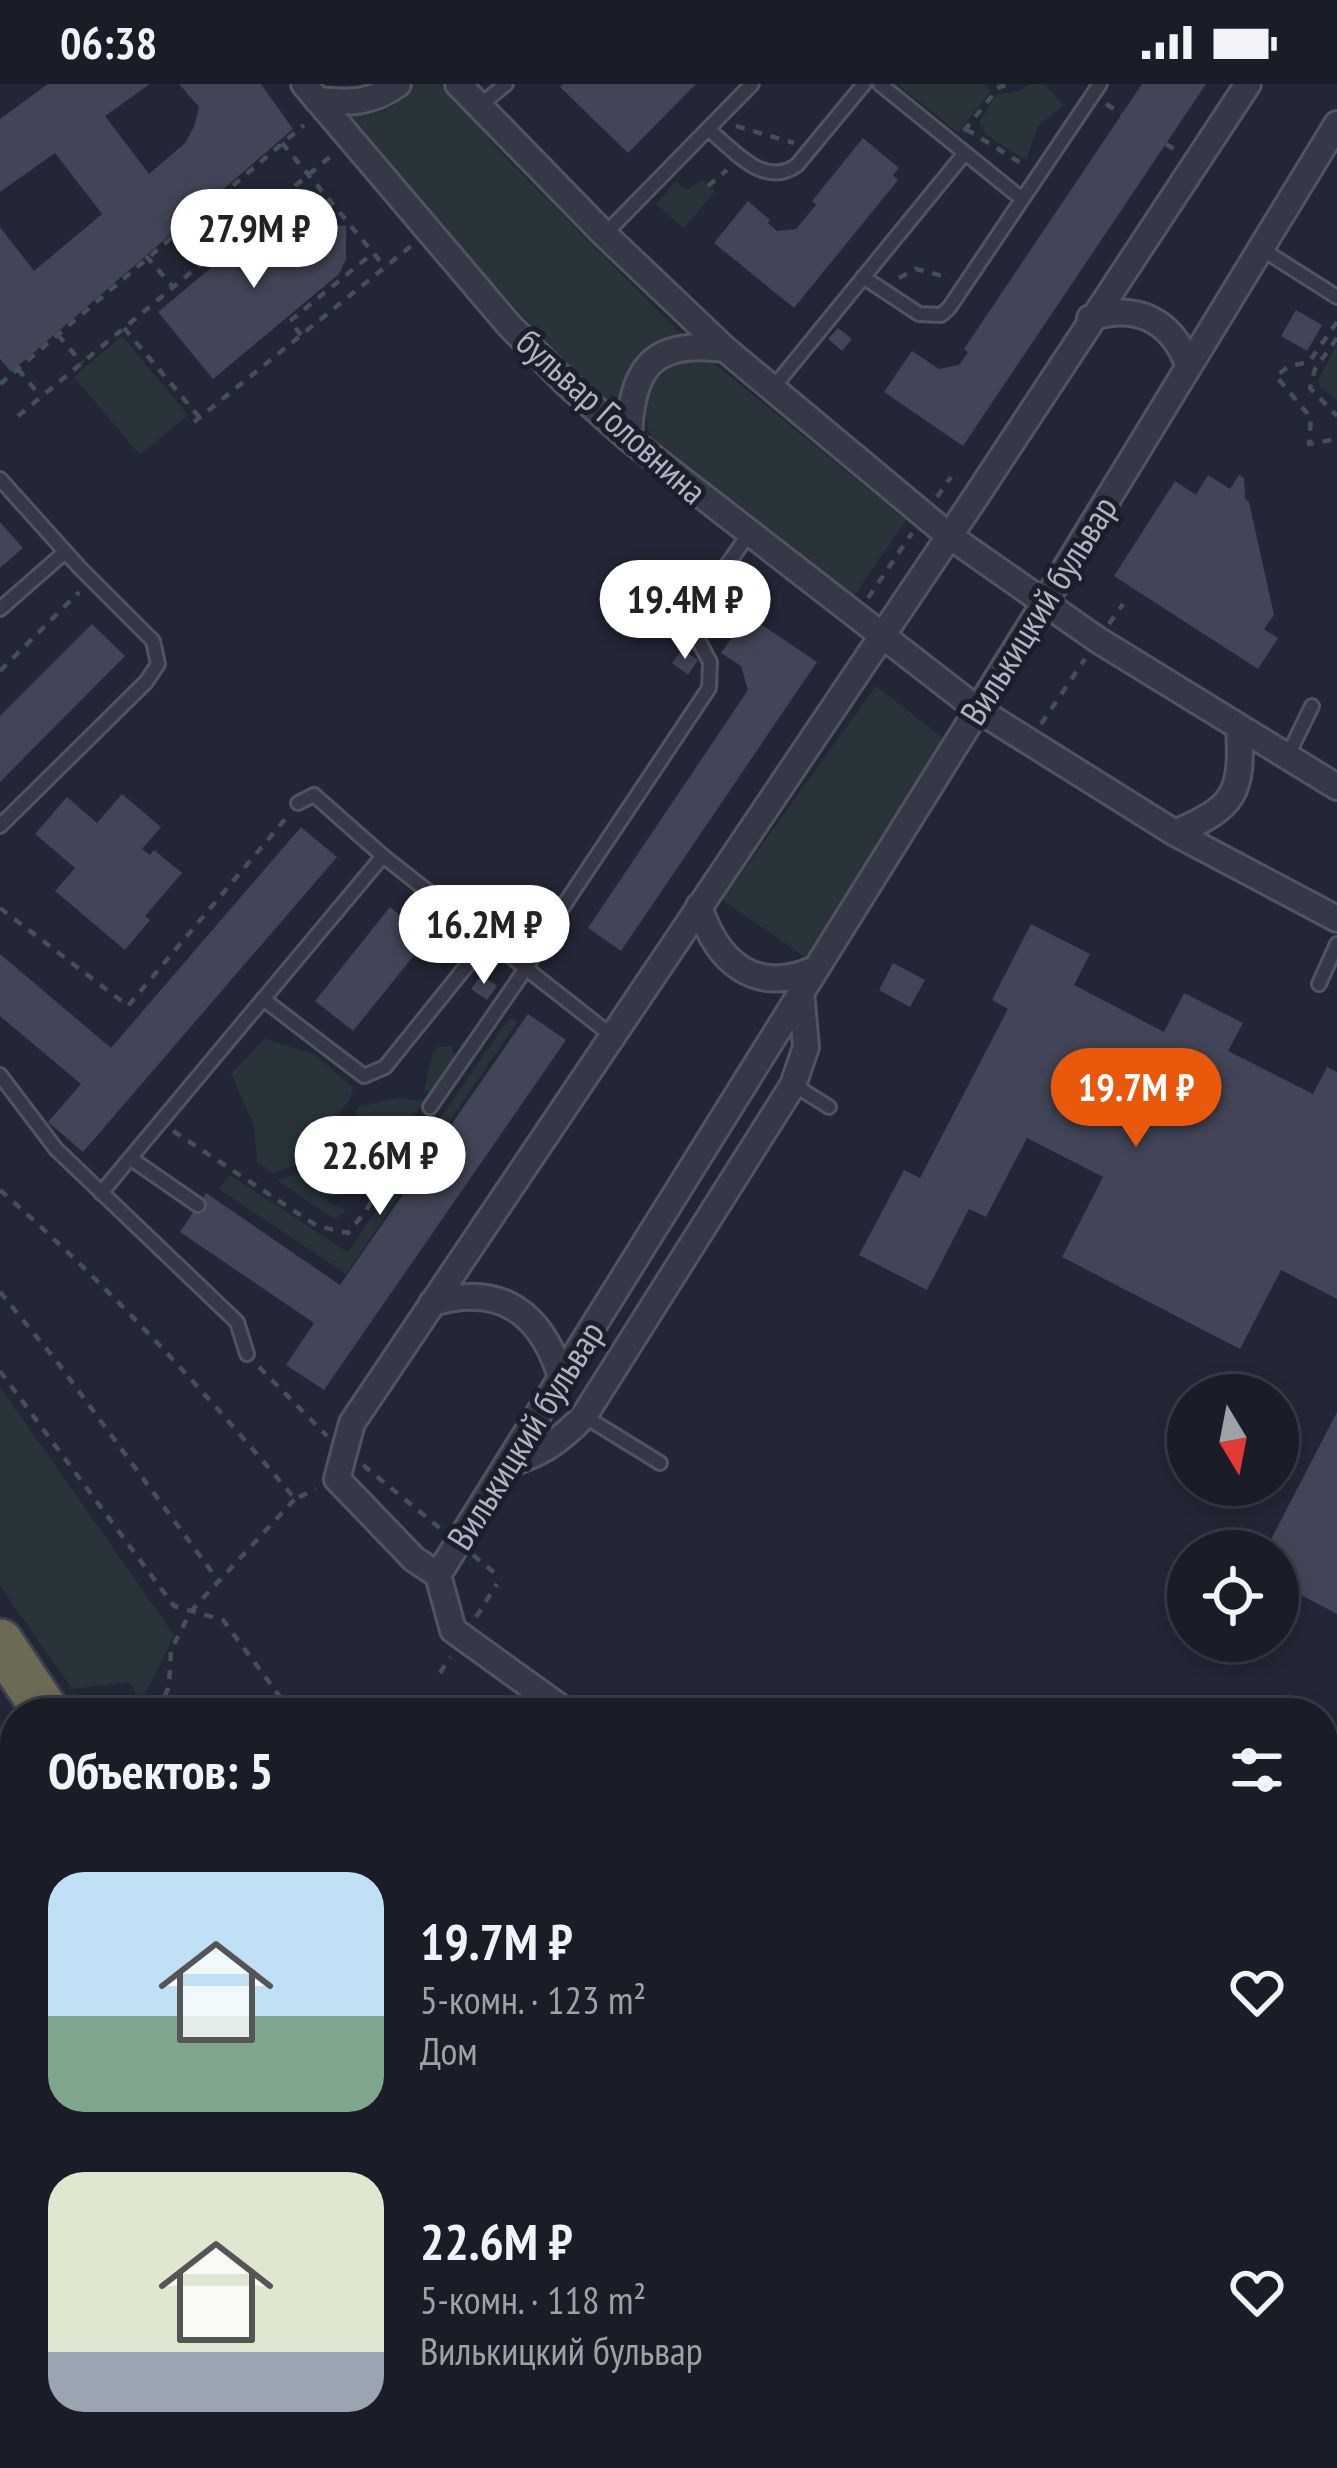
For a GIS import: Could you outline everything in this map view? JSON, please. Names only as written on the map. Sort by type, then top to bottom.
[{"type":"highway","points":[[0,1642],[37,1698]]},
{"type":"street","points":[[311,92],[361,103],[398,84]]},
{"type":"street","points":[[458,84],[604,234],[725,349],[948,535],[1043,605],[1337,787]]},
{"type":"street","points":[[338,1479],[352,1424],[1248,84]]},
{"type":"street","name":"бульвар Головнина","points":[[311,92],[509,325],[566,383],[748,535],[977,710],[1175,833],[1337,919]]},
{"type":"street","name":"Вилькицкий бульвар","points":[[338,1479],[414,1559],[438,1575],[1337,124]]},
{"type":"street","points":[[1090,318],[1131,311],[1151,317],[1168,329],[1188,365]]},
{"type":"street","points":[[629,439],[631,397],[652,361],[672,348],[725,349]]},
{"type":"street","points":[[1175,833],[1215,815],[1229,802],[1239,783],[1239,728]]},
{"type":"street","points":[[507,1464],[536,1456],[584,1417],[793,1084],[806,1048],[808,980],[742,970],[714,944],[699,906]]},
{"type":"street","points":[[432,1303],[473,1295],[522,1311],[543,1335],[561,1377]]},
{"type":"street","points":[[438,1575],[453,1630],[547,1698]]},
{"type":"lane","points":[[478,107],[506,84]]},
{"type":"lane","points":[[604,234],[752,84]]},
{"type":"lane","points":[[712,124],[742,157],[771,175],[785,173],[812,148],[863,84]]},
{"type":"lane","points":[[880,84],[1022,200]]},
{"type":"lane","points":[[863,278],[930,318],[949,308],[1100,84]]},
{"type":"lane","points":[[771,390],[863,278],[959,148]]},
{"type":"lane","points":[[1260,248],[1337,297]]},
{"type":"lane","points":[[0,479],[153,641],[158,664],[146,682],[0,826]]},
{"type":"lane","points":[[430,1107],[709,688],[710,662],[688,621],[748,535]]},
{"type":"lane","points":[[0,609],[65,552]]},
{"type":"lane","points":[[1286,758],[1312,706]]},
{"type":"lane","points":[[298,803],[314,795],[383,856],[612,1036]]},
{"type":"lane","points":[[101,1193],[383,856]]},
{"type":"lane","points":[[263,999],[364,1076],[385,1067],[489,938]]},
{"type":"lane","points":[[1319,984],[1337,944]]},
{"type":"lane","points":[[0,1075],[56,1149],[237,1322],[247,1354]]},
{"type":"lane","points":[[793,1084],[829,1107]]},
{"type":"lane","points":[[130,1158],[198,1205]]},
{"type":"lane","points":[[584,1417],[660,1463]]},
{"type":"path","points":[[959,148],[966,129],[997,85],[1009,84]]},
{"type":"path","points":[[712,124],[812,148]]},
{"type":"path","points":[[0,384],[304,125]]},
{"type":"path","points":[[966,129],[1040,174]]},
{"type":"path","points":[[282,143],[385,267]]},
{"type":"path","points":[[1166,144],[1180,153]]},
{"type":"path","points":[[18,416],[331,157]]},
{"type":"path","points":[[708,186],[742,157]]},
{"type":"path","points":[[271,206],[293,233]]},
{"type":"path","points":[[124,328],[197,420],[411,247]]},
{"type":"path","points":[[302,335],[290,321],[373,252]]},
{"type":"path","points":[[147,256],[172,287]]},
{"type":"path","points":[[880,288],[916,269],[967,282]]},
{"type":"path","points":[[1337,322],[1309,362],[1289,366],[1276,376],[1311,418],[1309,444],[1337,440]]},
{"type":"path","points":[[57,334],[82,363]]},
{"type":"path","points":[[1337,338],[1315,369],[1310,388],[1337,416]]},
{"type":"path","points":[[18,369],[41,397]]},
{"type":"path","points":[[934,502],[951,477]]},
{"type":"path","points":[[861,608],[918,525]]},
{"type":"path","points":[[0,671],[91,579]]},
{"type":"path","points":[[1106,628],[1123,604]]},
{"type":"path","points":[[1035,731],[1088,654]]},
{"type":"path","points":[[0,908],[128,1006],[298,803]]},
{"type":"path","points":[[160,1122],[317,1226],[348,1233],[430,1107]]},
{"type":"path","points":[[0,1190],[101,1282],[188,1372],[295,1498]]},
{"type":"path","points":[[0,1292],[220,1582]]},
{"type":"path","points":[[247,1354],[330,1438]]},
{"type":"path","points":[[0,1371],[174,1606],[223,1620],[281,1698]]},
{"type":"path","points":[[357,1460],[447,1533]]},
{"type":"path","points":[[164,1698],[171,1650],[191,1610],[295,1498],[338,1479]]},
{"type":"path","points":[[473,1555],[501,1578]]},
{"type":"shaded area","points":[[413,84],[440,84],[509,161],[683,336],[663,344],[621,416],[481,270],[351,116],[386,109]]},
{"type":"shaded area","points":[[897,84],[983,84],[991,91],[958,133]]},
{"type":"shaded area","points":[[1045,84],[1063,105],[1038,126],[1026,160],[986,135],[979,122],[997,94]]},
{"type":"shaded area","points":[[702,180],[715,191],[684,228],[656,204],[676,181],[687,190]]},
{"type":"shaded area","points":[[122,336],[188,415],[140,455],[74,377]]},
{"type":"shaded area","points":[[1337,344],[1337,400],[1318,381]]},
{"type":"shaded area","points":[[691,359],[709,359],[906,520],[852,599],[654,443],[646,416],[650,391],[665,372]]},
{"type":"shaded area","points":[[876,686],[944,739],[805,957],[722,900]]},
{"type":"shaded area","points":[[510,1017],[517,1022],[346,1274],[219,1189],[230,1175],[348,1252]]},
{"type":"shaded area","points":[[264,1039],[315,1054],[353,1088],[332,1123],[334,1134],[310,1161],[273,1173],[257,1162],[254,1125],[231,1074]]},
{"type":"shaded area","points":[[452,1046],[454,1059],[430,1091],[424,1091],[432,1054],[438,1047]]},
{"type":"shaded area","points":[[398,1098],[424,1101],[384,1157],[353,1129],[358,1107]]},
{"type":"shaded area","points":[[344,1140],[384,1168],[374,1190],[325,1197],[347,1210],[334,1219],[277,1180],[317,1168]]},
{"type":"shaded area","points":[[0,1387],[174,1635],[143,1698],[129,1682],[72,1689],[0,1586]]},
{"type":"building","points":[[48,84],[150,84],[105,116],[149,174],[185,143],[194,127],[199,107],[179,84],[261,84],[293,129],[11,372],[0,359],[0,227],[34,271],[102,214],[55,153],[0,192],[0,119]]},
{"type":"building","points":[[696,84],[628,153],[560,87]]},
{"type":"building","points":[[1142,84],[1206,84],[963,446],[884,392],[912,351],[939,369],[959,365],[968,352],[964,349]]},
{"type":"building","points":[[863,138],[899,168],[893,175],[898,180],[794,308],[714,243],[748,201],[777,231],[796,229],[816,205],[812,201]]},
{"type":"building","points":[[270,219],[286,239],[315,223],[346,226],[346,259],[339,274],[213,379],[158,312]]},
{"type":"building","points":[[1296,310],[1322,325],[1307,351],[1281,336]]},
{"type":"building","points":[[838,328],[852,339],[842,351],[828,339]]},
{"type":"building","points":[[1208,475],[1230,489],[1239,475],[1244,478],[1274,615],[1264,629],[1278,638],[1258,669],[1114,576],[1175,481],[1196,495]]},
{"type":"building","points":[[0,522],[23,548],[0,568]]},
{"type":"building","points":[[747,615],[817,662],[621,951],[588,928],[748,690],[741,666],[721,653]]},
{"type":"building","points":[[92,624],[125,656],[0,782],[0,716]]},
{"type":"building","points":[[682,649],[698,660],[688,675],[672,663]]},
{"type":"building","points":[[122,794],[161,827],[142,849],[150,855],[154,850],[182,873],[145,916],[150,920],[125,950],[55,891],[75,868],[35,834],[67,797],[97,823]]},
{"type":"building","points":[[301,827],[337,857],[83,1152],[48,1122],[81,1084],[0,1016],[0,954],[111,1048]]},
{"type":"building","points":[[390,907],[428,938],[353,1031],[315,1001]]},
{"type":"building","points":[[1031,924],[1090,954],[1074,985],[1164,1032],[1184,993],[1243,1023],[1228,1051],[1313,1094],[1327,1067],[1337,1072],[1337,1299],[1281,1270],[1240,1349],[1062,1257],[1103,1177],[1027,1138],[986,1217],[969,1209],[927,1290],[859,1255],[904,1170],[920,1178],[1008,1009],[992,1000]]},
{"type":"building","points":[[893,963],[925,980],[910,1007],[879,990]]},
{"type":"building","points":[[481,975],[497,986],[487,1000],[471,989]]},
{"type":"building","points":[[528,1014],[566,1040],[324,1390],[286,1365],[314,1323],[180,1232],[206,1193],[340,1285]]},
{"type":"building","points":[[1337,1412],[1337,1614],[1299,1594],[1299,1530],[1276,1530],[1288,1506],[1299,1506],[1299,1485]]}]
